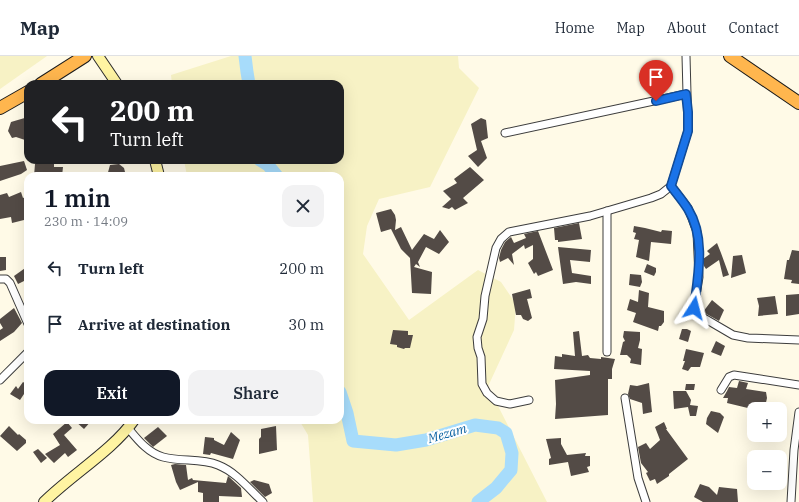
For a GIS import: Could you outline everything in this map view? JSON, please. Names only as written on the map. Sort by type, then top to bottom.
[{"type":"highway","points":[[47,80],[84,56]]},
{"type":"highway","points":[[730,56],[799,103]]},
{"type":"highway","points":[[0,108],[24,94]]},
{"type":"main road","points":[[98,56],[114,80]]},
{"type":"main road","points":[[44,502],[131,424]]},
{"type":"street","points":[[529,400],[510,404],[496,401],[487,393],[482,384],[481,357],[477,337],[496,248],[501,239],[509,232],[590,216],[651,198],[661,194],[671,186],[688,131],[686,56]]},
{"type":"street","points":[[505,133],[686,94]]},
{"type":"street","points":[[671,186],[688,208],[697,232],[699,277],[694,308],[697,314],[733,335],[748,338],[799,340]]},
{"type":"street","points":[[606,352],[607,210]]},
{"type":"street","points":[[0,279],[6,279],[10,283],[24,315]]},
{"type":"street","points":[[0,380],[24,356]]},
{"type":"street","points":[[721,390],[729,378],[734,375],[799,385]]},
{"type":"street","points":[[625,398],[638,478],[646,502]]},
{"type":"street","points":[[791,502],[794,450],[799,412]]},
{"type":"street","points":[[131,424],[143,446],[151,452],[163,457],[204,461],[217,464],[228,469],[263,502]]},
{"type":"shaded area","points":[[0,56],[47,56],[0,89]]},
{"type":"shaded area","points":[[231,56],[458,56],[459,68],[479,88],[430,187],[379,199],[367,226],[363,254],[409,320],[478,270],[501,282],[516,304],[514,330],[485,393],[496,402],[547,502],[313,502],[308,435],[301,424],[344,424],[344,172],[186,172],[185,164],[344,164],[344,80],[172,80],[171,75]]},
{"type":"building","points":[[24,118],[24,140],[16,137],[12,138],[8,131],[11,122]]},
{"type":"building","points":[[481,118],[486,120],[488,138],[481,141],[487,158],[478,167],[468,156],[477,150],[471,124]]},
{"type":"building","points":[[24,161],[27,170],[21,174],[0,181],[0,166]]},
{"type":"building","points":[[35,164],[54,164],[54,167],[63,167],[62,172],[34,172]]},
{"type":"building","points":[[119,164],[124,168],[125,172],[108,172],[110,165]]},
{"type":"building","points":[[470,167],[484,180],[463,198],[468,203],[455,210],[452,207],[449,209],[442,207],[451,199],[443,191],[457,183],[454,179]]},
{"type":"building","points":[[21,192],[24,198],[24,220],[12,223],[11,217],[0,219],[0,195],[7,193],[9,197]]},
{"type":"building","points":[[391,209],[396,220],[395,230],[401,227],[412,250],[424,234],[434,239],[440,230],[449,242],[439,254],[426,247],[418,262],[420,267],[416,264],[414,267],[432,272],[431,294],[412,293],[410,258],[401,249],[391,229],[381,232],[376,213]]},
{"type":"building","points":[[579,223],[582,239],[558,242],[558,240],[555,240],[554,228]]},
{"type":"building","points":[[634,226],[661,232],[662,230],[672,231],[671,244],[651,242],[649,261],[636,257],[639,240],[634,239],[636,233],[633,232]]},
{"type":"building","points":[[538,231],[553,270],[538,276],[536,272],[534,274],[528,263],[533,259],[533,245],[525,249],[524,245],[512,254],[514,265],[508,258],[500,262],[499,258],[501,250],[505,242],[511,237],[514,243],[526,238],[524,234]]},
{"type":"building","points":[[717,243],[729,275],[723,277],[719,260],[706,269],[704,266],[703,259],[710,254],[707,251]]},
{"type":"building","points":[[558,247],[591,250],[590,262],[570,260],[572,273],[591,276],[591,284],[576,282],[563,284]]},
{"type":"building","points":[[792,250],[799,251],[799,284],[791,283],[792,280],[784,279],[787,260],[789,260]]},
{"type":"building","points":[[742,255],[746,273],[731,278],[733,256]]},
{"type":"building","points":[[0,257],[6,257],[6,270],[0,271]]},
{"type":"building","points":[[647,264],[656,268],[654,276],[644,272]]},
{"type":"building","points":[[24,269],[24,281],[18,284],[14,276]]},
{"type":"building","points":[[630,274],[641,275],[642,282],[640,287],[629,285]]},
{"type":"building","points":[[530,289],[532,298],[527,299],[532,318],[528,321],[523,319],[521,315],[516,315],[512,294]]},
{"type":"building","points":[[639,290],[649,293],[648,307],[664,311],[664,322],[661,326],[659,326],[658,331],[633,322],[636,313],[627,310],[630,299],[638,302]]},
{"type":"building","points":[[799,294],[799,314],[786,316],[786,295]]},
{"type":"building","points":[[775,296],[778,314],[758,316],[759,306],[757,298]]},
{"type":"building","points":[[712,300],[724,310],[719,321],[703,312]]},
{"type":"building","points":[[14,308],[22,323],[14,332],[0,341],[0,330],[3,328],[0,323],[0,319]]},
{"type":"building","points":[[682,329],[691,331],[688,342],[679,339]]},
{"type":"building","points":[[393,330],[408,331],[408,335],[413,335],[410,348],[404,349],[397,347],[397,345],[390,344]]},
{"type":"building","points":[[579,331],[582,356],[588,355],[590,358],[601,359],[601,357],[615,359],[612,369],[612,379],[608,379],[608,415],[555,419],[555,380],[590,375],[590,371],[554,369],[555,356],[562,357],[562,354],[575,356],[573,332]]},
{"type":"building","points":[[624,331],[640,332],[638,348],[642,349],[641,365],[630,363],[631,359],[627,355],[620,355],[623,342],[625,341],[623,337]]},
{"type":"building","points":[[716,341],[725,346],[721,356],[711,352]]},
{"type":"building","points":[[686,349],[704,353],[700,367],[691,367],[688,371],[682,369],[685,361],[683,361]]},
{"type":"building","points":[[739,381],[748,383],[746,389],[766,392],[766,402],[747,402],[747,408],[727,403],[728,398],[723,398],[729,387],[737,388]]},
{"type":"building","points":[[24,383],[24,394],[20,400],[10,394],[16,386],[18,389]]},
{"type":"building","points":[[649,383],[652,412],[643,414],[642,403],[630,399],[628,394],[630,385],[637,386]]},
{"type":"building","points":[[686,384],[695,384],[694,390],[685,390]]},
{"type":"building","points":[[673,391],[686,391],[691,400],[690,405],[698,406],[696,416],[690,416],[688,407],[674,409]]},
{"type":"building","points":[[711,411],[720,413],[724,417],[718,433],[706,424],[707,418]]},
{"type":"building","points":[[664,422],[666,429],[688,459],[669,474],[669,476],[657,484],[655,479],[650,481],[646,473],[648,472],[641,463],[638,447],[646,443],[650,449],[660,440],[655,427]]},
{"type":"building","points":[[65,424],[69,424],[72,428],[64,435],[77,450],[68,457],[65,453],[54,463],[45,454],[60,445],[53,434]]},
{"type":"building","points":[[78,424],[88,424],[84,429]]},
{"type":"building","points":[[9,426],[18,435],[19,434],[26,440],[26,443],[17,451],[0,436]]},
{"type":"building","points":[[276,426],[277,450],[259,454],[261,429]]},
{"type":"building","points":[[158,427],[167,436],[153,447],[144,438]]},
{"type":"building","points":[[231,432],[240,440],[233,459],[211,453],[210,455],[203,454],[205,437],[214,438],[214,440],[224,445]]},
{"type":"building","points":[[561,438],[561,444],[567,455],[586,453],[585,456],[590,456],[590,466],[587,467],[589,472],[571,476],[568,462],[549,465],[549,459],[551,458],[546,439]]},
{"type":"building","points":[[38,449],[47,458],[41,463],[33,452]]},
{"type":"building","points":[[171,465],[186,465],[188,480],[192,478],[193,480],[226,483],[228,476],[241,488],[242,497],[219,496],[219,502],[203,502],[203,493],[198,492],[198,482],[180,490]]},
{"type":"building","points":[[254,480],[269,484],[272,493],[265,497],[250,482]]},
{"type":"building","points":[[700,484],[709,487],[717,495],[719,487],[737,489],[738,502],[703,502],[694,497]]},
{"type":"waterway","name":"Mezam","points":[[245,56],[248,80]]},
{"type":"waterway","name":"Mezam","points":[[266,164],[274,172]]},
{"type":"waterway","name":"Mezam","points":[[344,404],[353,441],[396,445],[426,440],[475,425],[498,428],[506,433],[512,453],[511,470],[496,488],[478,502]]},
{"type":"route","points":[[656,101],[686,94],[688,131],[671,186],[688,208],[694,220],[697,232],[699,277],[694,308]]}]
